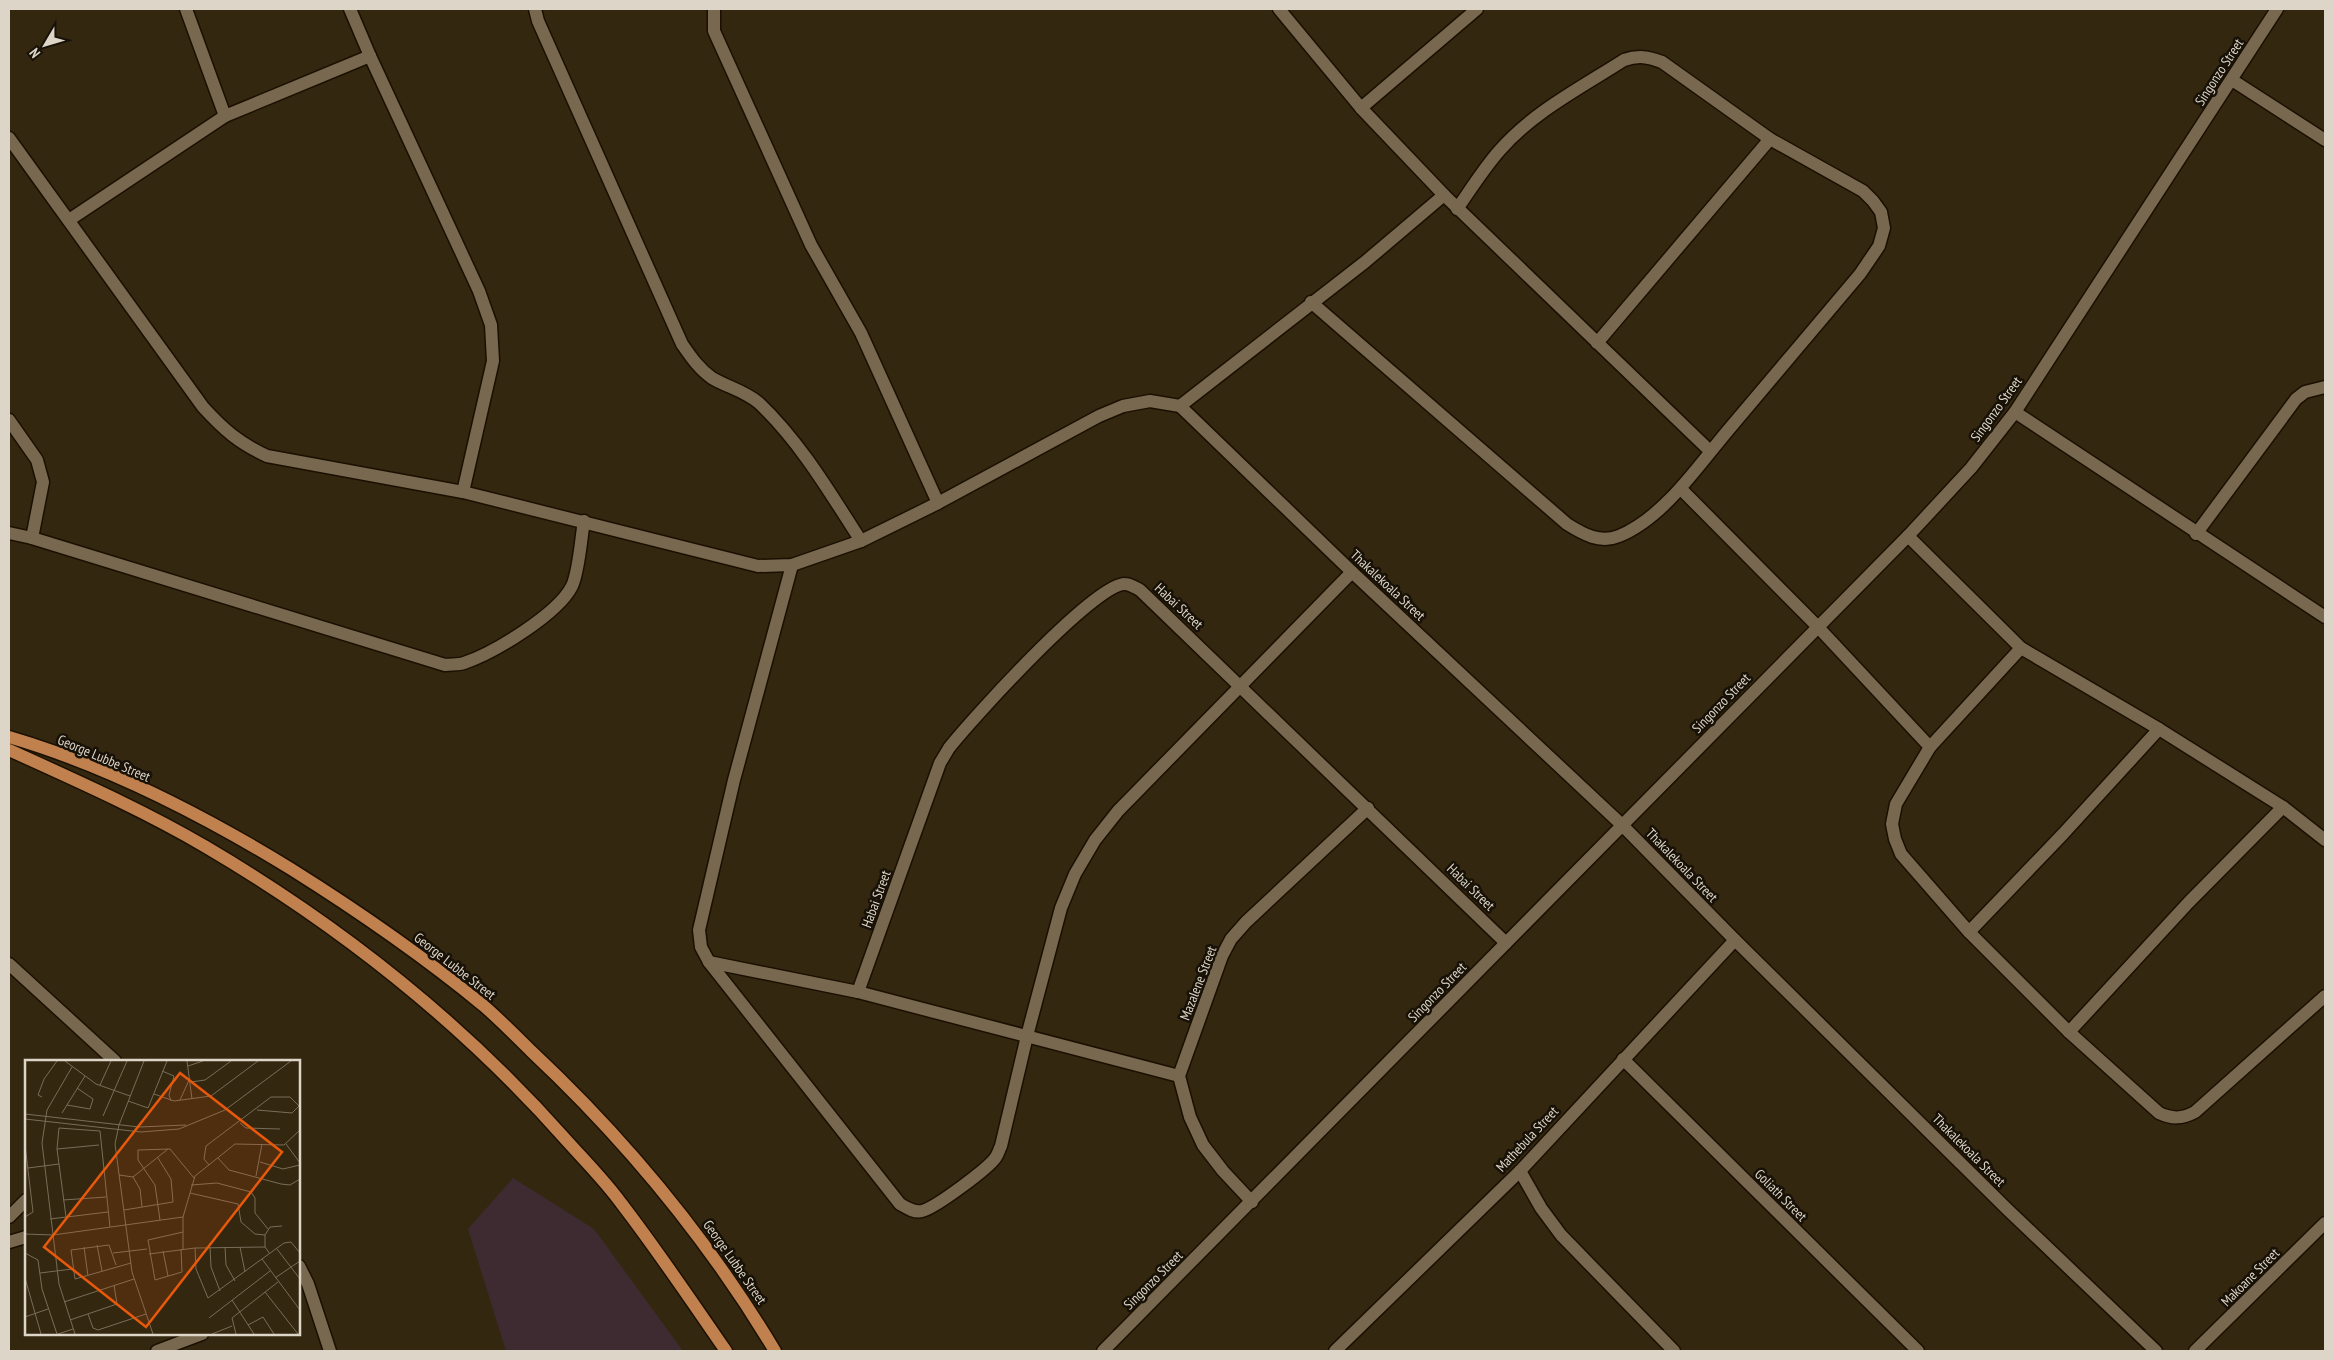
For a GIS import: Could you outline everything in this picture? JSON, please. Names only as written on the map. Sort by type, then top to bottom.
[{"type":"main road","name":"George Lubbe Street","points":[[9,737],[94,768],[180,806],[247,842],[342,900],[409,948],[484,1007],[555,1073],[602,1122],[684,1218],[745,1300],[776,1351]]},
{"type":"main road","points":[[9,750],[135,809],[205,846],[326,924],[425,1000],[476,1045],[516,1086],[621,1202],[726,1351]]},
{"type":"street","points":[[186,9],[225,116]]},
{"type":"street","points":[[350,9],[479,291],[491,325],[494,361],[463,492]]},
{"type":"street","points":[[535,9],[538,21],[682,344],[695,363],[712,378],[732,386],[757,402],[785,430],[809,461],[861,541]]},
{"type":"street","points":[[714,9],[714,31],[811,245],[861,332],[938,503]]},
{"type":"street","points":[[1279,9],[1361,108],[1444,195],[1710,451]]},
{"type":"street","points":[[1361,108],[1477,9]]},
{"type":"street","name":"Singonzo Street","points":[[1103,1351],[1908,536],[1971,468],[2015,412],[2277,9]]},
{"type":"street","points":[[69,220],[225,116],[370,56]]},
{"type":"street","points":[[1311,302],[1567,524],[1584,535],[1601,540],[1618,537],[1640,525],[1681,489],[1710,451],[1860,274],[1879,246],[1884,228],[1881,212],[1863,191],[1770,139],[1662,62],[1647,56],[1635,56],[1624,60],[1561,100],[1513,136],[1487,166],[1458,209]]},
{"type":"street","points":[[2232,80],[2325,140]]},
{"type":"street","points":[[9,138],[203,407],[225,431],[244,445],[267,456],[463,492],[758,566],[792,565],[861,541],[938,503],[1099,416],[1123,406],[1150,401],[1180,406],[1311,302],[1365,262],[1444,195]]},
{"type":"street","points":[[1598,343],[1770,139]]},
{"type":"street","points":[[2196,534],[2296,399],[2305,392],[2325,387]]},
{"type":"street","name":"Thakalekoala Street","points":[[1180,406],[1352,572],[1622,825],[1735,940],[2007,1209],[2156,1351]]},
{"type":"street","points":[[2015,412],[2196,534],[2325,617]]},
{"type":"street","points":[[9,420],[37,460],[43,482],[32,538]]},
{"type":"street","points":[[1681,489],[1817,626],[1930,747]]},
{"type":"street","points":[[9,533],[32,538],[445,665],[462,664],[480,657],[546,617],[564,600],[573,583],[584,521]]},
{"type":"street","points":[[1908,536],[2021,648],[2158,729],[2283,807],[2325,840]]},
{"type":"street","points":[[792,565],[734,780],[699,930],[701,947],[709,962],[900,1204],[910,1210],[920,1212],[935,1205],[996,1158],[1001,1146],[1027,1036],[1061,908],[1074,874],[1095,840],[1118,811],[1240,684],[1352,572]]},
{"type":"street","name":"Habai Street","points":[[858,992],[940,763],[949,748],[1052,638],[1095,600],[1110,590],[1125,584],[1140,590],[1240,684],[1506,943]]},
{"type":"street","points":[[2021,648],[1930,747],[1896,804],[1892,824],[1901,854],[1969,932],[2069,1032],[2159,1113],[2177,1118],[2195,1112],[2325,996]]},
{"type":"street","points":[[1969,932],[2063,834],[2158,729]]},
{"type":"street","points":[[2069,1032],[2190,902],[2283,807]]},
{"type":"street","name":"Mazalene Street","points":[[1179,1076],[1222,956],[1231,939],[1246,922],[1368,808]]},
{"type":"street","name":"Mathebula Street","points":[[1334,1351],[1520,1170],[1735,940]]},
{"type":"street","points":[[709,962],[858,992],[1179,1076],[1190,1117],[1203,1145],[1223,1171],[1252,1202]]},
{"type":"street","points":[[9,964],[114,1060]]},
{"type":"street","name":"Goliath Street","points":[[1623,1059],[1918,1351]]},
{"type":"street","points":[[1520,1170],[1541,1208],[1561,1235],[1674,1351]]},
{"type":"street","points":[[11,1212],[25,1201]]},
{"type":"street","name":"Makoane Street","points":[[2195,1351],[2325,1223]]},
{"type":"street","points":[[9,1242],[25,1237]]},
{"type":"street","points":[[300,1268],[308,1284],[330,1351]]},
{"type":"street","points":[[157,1351],[199,1335]]},
{"type":"shaded area","points":[[513,1178],[594,1229],[683,1351],[506,1351],[468,1229]]}]
